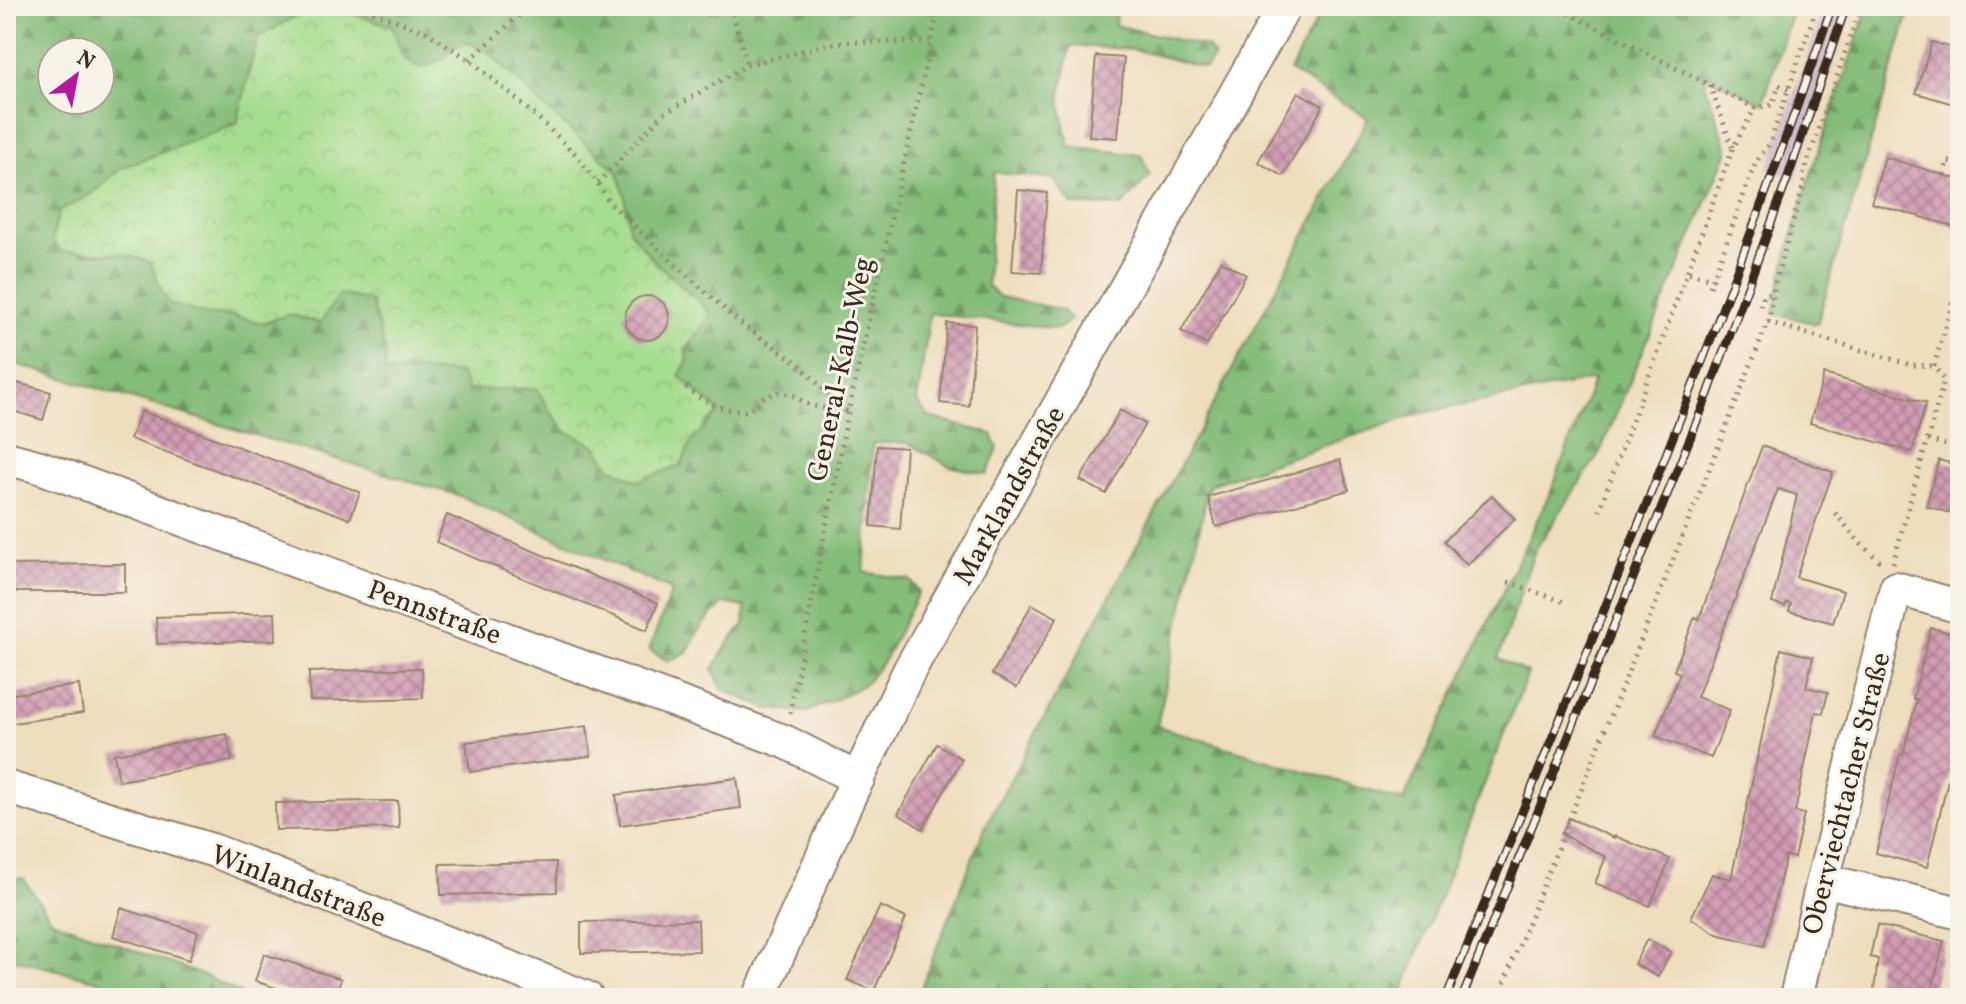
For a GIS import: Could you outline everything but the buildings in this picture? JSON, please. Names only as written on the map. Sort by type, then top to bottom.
[{"type":"street","name":"Marklandstraße","points":[[759,998],[910,669],[1285,6]]},
{"type":"street","name":"Pennstraße","points":[[6,458],[40,467],[301,562],[786,742],[858,779]]},
{"type":"street","name":"Oberviechtacher Straße","points":[[1796,998],[1896,588],[1960,607]]},
{"type":"street","name":"Winlandstraße","points":[[6,787],[215,851],[587,998]]},
{"type":"street","points":[[1823,880],[1960,913]]},
{"type":"path","points":[[358,6],[426,32],[470,60],[575,154],[610,203],[678,267],[739,322],[796,362],[848,413]]},
{"type":"path","points":[[470,60],[529,6]]},
{"type":"path","points":[[731,6],[747,65]]},
{"type":"path","name":"General-Kalb-Weg","points":[[786,742],[848,413],[939,6]]},
{"type":"path","points":[[1554,6],[1755,108],[1772,105],[1779,85],[1792,90]]},
{"type":"path","points":[[1710,287],[1755,164],[1770,143],[1792,90],[1817,6]]},
{"type":"path","points":[[1498,998],[1739,383],[1768,322],[1804,184],[1803,176],[1861,6]]},
{"type":"path","points":[[598,183],[663,114],[747,65],[838,42],[931,42]]},
{"type":"path","points":[[1710,84],[1733,148]]},
{"type":"path","points":[[1599,511],[1733,148],[1755,108]]},
{"type":"path","points":[[1944,175],[1947,161],[1960,164]]},
{"type":"path","points":[[1689,273],[1713,279]]},
{"type":"path","points":[[1760,306],[1765,293],[1773,295]]},
{"type":"path","points":[[1934,366],[1953,300],[1960,298]]},
{"type":"path","points":[[1768,322],[1911,365],[1934,366]]},
{"type":"path","points":[[1835,513],[1861,544],[1894,574],[1893,565],[1944,380],[1934,366]]},
{"type":"path","points":[[686,387],[701,401],[735,411],[749,411],[764,397],[779,392],[817,407],[848,413]]},
{"type":"path","points":[[1928,440],[1960,449]]},
{"type":"path","points":[[1508,582],[1567,603]]},
{"type":"shaded area","points":[[1824,6],[1853,6],[1795,180],[1768,169]]},
{"type":"green space","points":[[6,6],[1116,6],[1115,25],[1207,47],[1214,56],[1205,68],[1132,49],[1070,46],[1060,100],[1069,146],[1141,155],[1150,175],[1122,206],[1072,205],[1054,179],[994,172],[987,286],[1000,297],[1062,310],[1071,320],[1058,329],[930,313],[917,402],[929,417],[992,434],[998,449],[987,474],[949,466],[908,443],[873,443],[864,572],[910,580],[919,591],[886,657],[866,683],[807,712],[768,709],[722,689],[713,669],[744,625],[745,607],[724,603],[702,625],[687,652],[669,661],[649,650],[672,590],[460,496],[6,361]],"holes":[[[258,38],[403,58],[421,68],[485,49],[543,106],[625,196],[628,229],[654,261],[711,314],[685,351],[687,361],[679,376],[719,412],[692,440],[681,465],[610,467],[596,446],[566,430],[549,410],[538,388],[467,390],[461,373],[409,370],[386,373],[385,350],[372,301],[339,294],[319,323],[289,314],[264,323],[204,314],[162,292],[151,262],[124,254],[79,253],[59,212],[93,193],[121,168],[237,124]]]},
{"type":"green space","points":[[1324,6],[1794,6],[1763,103],[1702,74],[1728,151],[1600,452],[1535,550],[1498,659],[1528,673],[1400,998],[917,998],[985,827],[1368,118],[1290,71]],"holes":[[[1594,379],[1551,491],[1403,801],[1157,726],[1209,485],[1418,414]]]},
{"type":"green space","points":[[1868,6],[1911,6],[1817,324],[1774,313],[1792,235]]},
{"type":"green space","points":[[331,8],[392,26],[403,58],[421,68],[444,59],[451,47],[468,43],[485,49],[543,106],[618,172],[625,196],[629,230],[654,261],[712,314],[685,350],[687,361],[679,376],[719,412],[692,440],[681,465],[638,481],[610,467],[596,446],[566,431],[537,388],[467,390],[461,373],[409,370],[386,373],[385,350],[371,301],[340,294],[320,323],[289,314],[264,323],[204,314],[170,304],[151,262],[124,254],[61,251],[52,239],[59,212],[93,193],[121,168],[237,124],[257,38],[296,16]]},
{"type":"green space","points":[[23,878],[52,920],[207,977],[249,998],[142,998],[142,992],[6,957],[6,880]]},
{"type":"railway","points":[[1446,998],[1695,381],[1832,6]]},
{"type":"railway","points":[[1462,998],[1708,394],[1787,180],[1846,6]]}]
